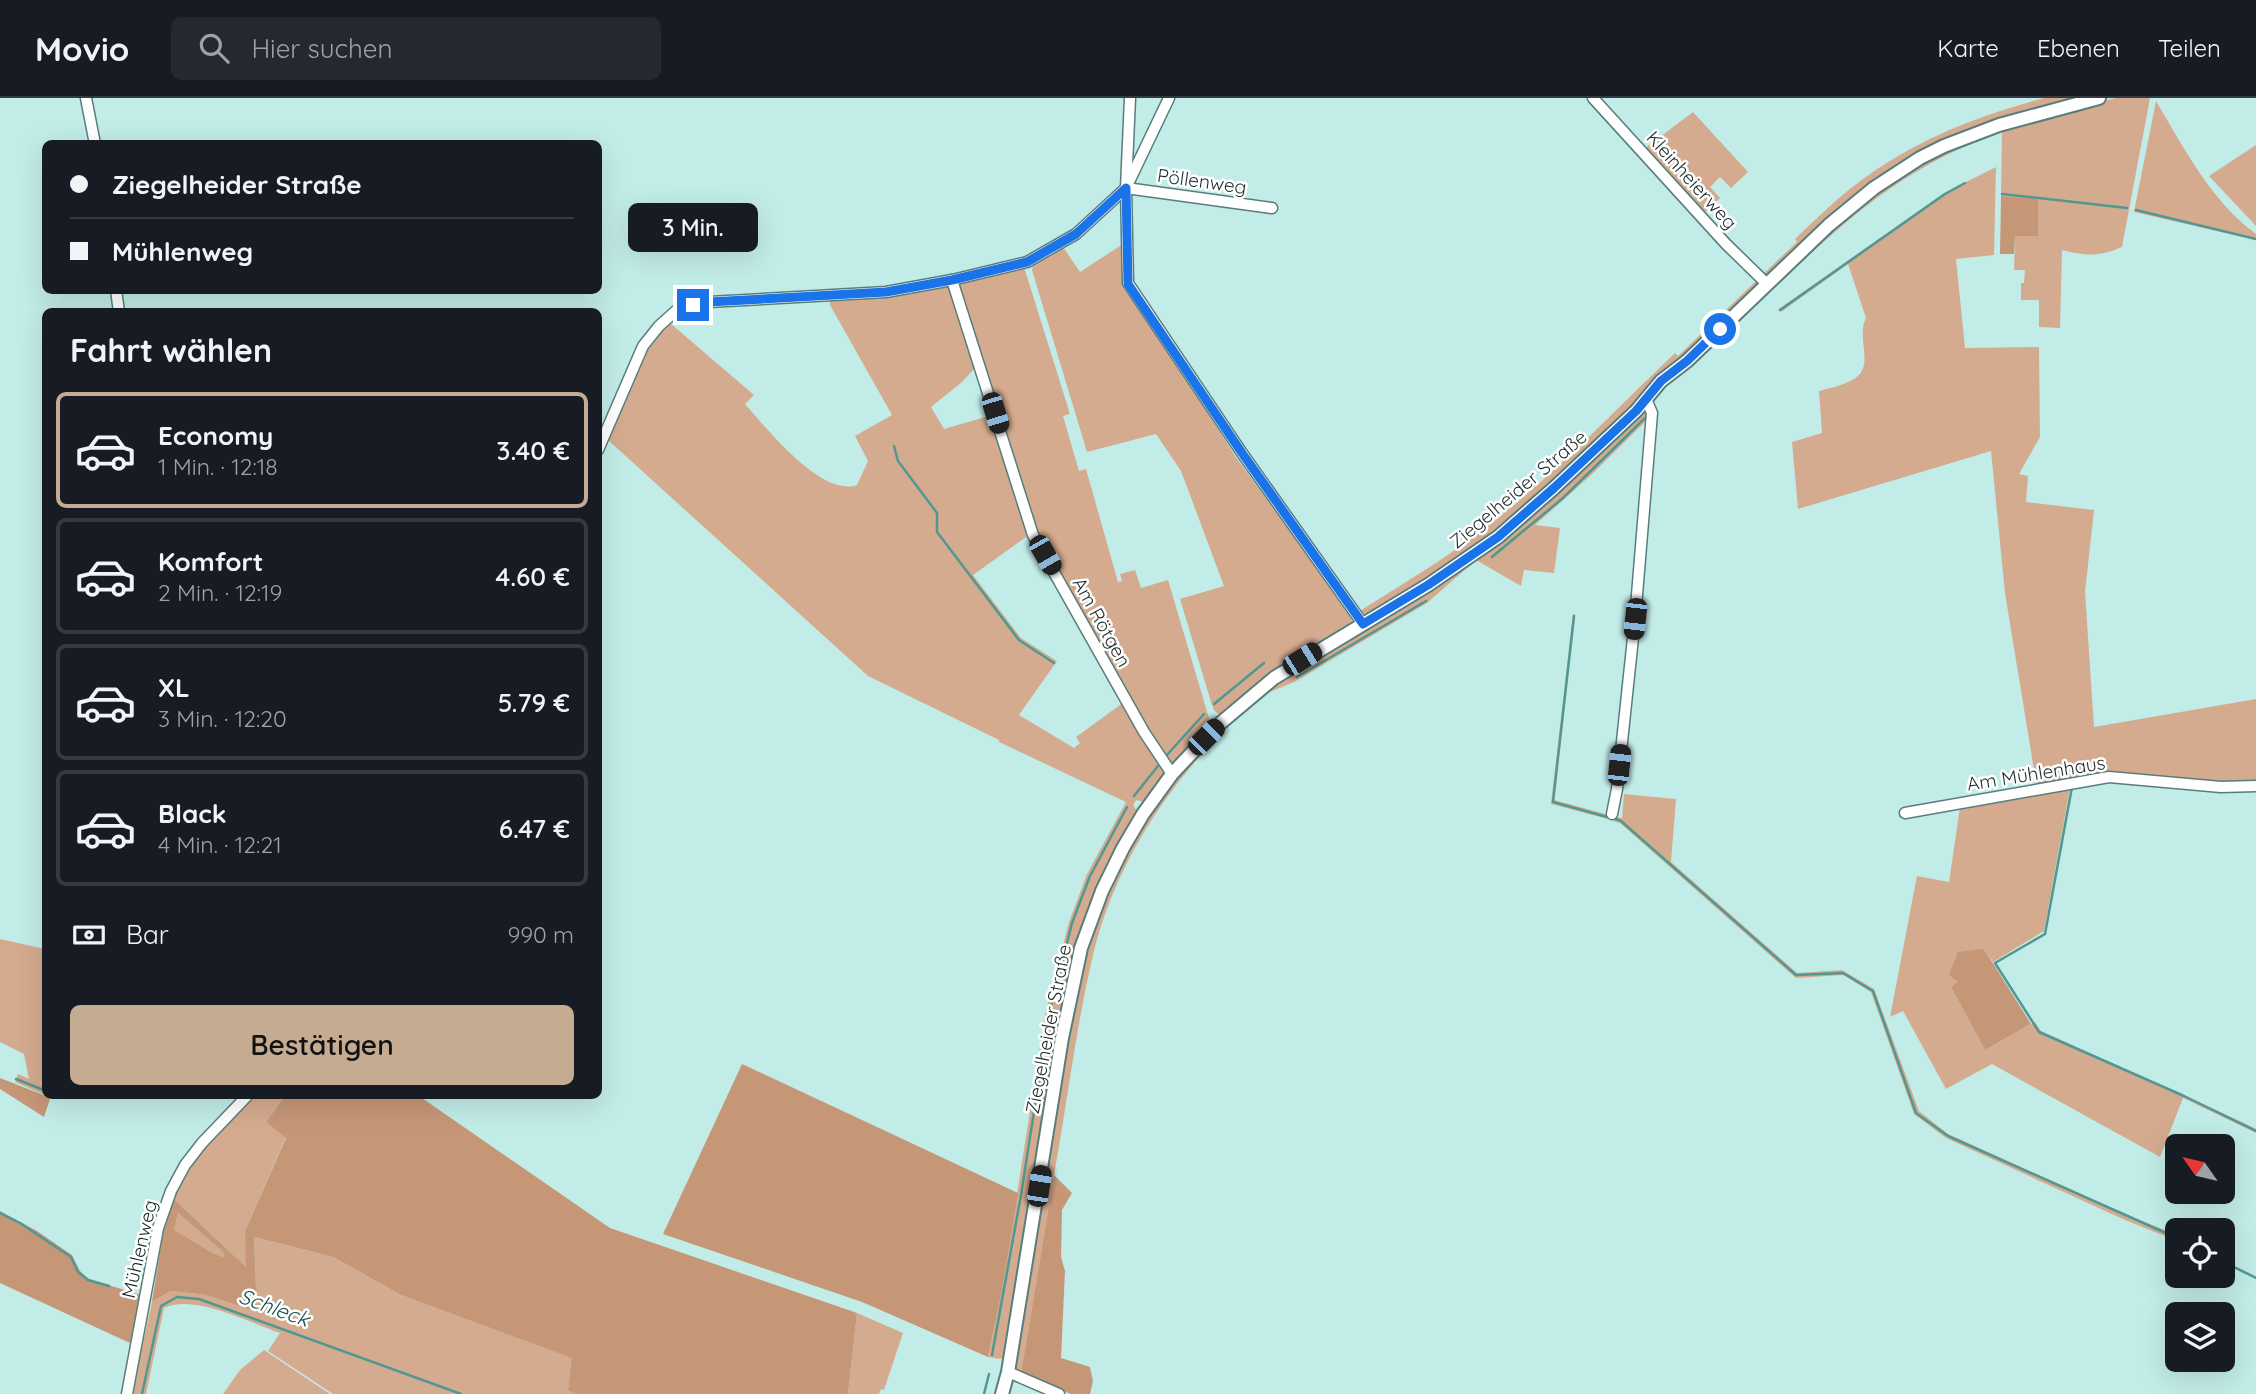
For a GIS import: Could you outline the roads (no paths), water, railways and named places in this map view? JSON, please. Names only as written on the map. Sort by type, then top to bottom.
[{"type":"street","points":[[86,98],[94,140]]},
{"type":"street","points":[[1130,98],[1126,188],[1128,284],[1242,453],[1363,624]]},
{"type":"street","points":[[602,441],[643,346],[659,326],[678,309],[709,302],[886,292],[1027,262],[1076,234],[1126,188],[1169,98]]},
{"type":"street","name":"Kleinheierweg","points":[[1593,98],[1726,244],[1767,284]]},
{"type":"street","name":"Ziegelheider Straße","points":[[1002,1394],[1008,1372],[1062,1038],[1082,948],[1102,891],[1123,848],[1172,774],[1217,726],[1252,694],[1286,670],[1438,579],[1498,537],[1554,488],[1646,399],[1661,381],[1687,361],[1853,204],[1920,158],[1998,125],[2099,98]]},
{"type":"street","name":"Pöllenweg","points":[[1126,188],[1272,208]]},
{"type":"street","name":"Am Rötgen","points":[[952,280],[1033,535],[1144,732],[1172,774]]},
{"type":"street","points":[[1612,814],[1635,619],[1652,413],[1646,399]]},
{"type":"street","name":"Am Mühlenhaus","points":[[1905,813],[2109,777],[2221,786],[2256,786]]},
{"type":"street","name":"Mühlenweg","points":[[127,1394],[158,1228],[171,1191],[185,1165],[202,1143],[244,1099]]},
{"type":"street","points":[[1008,1372],[1059,1394]]},
{"type":"waterway","points":[[1780,310],[1945,194],[1965,183]]},
{"type":"waterway","points":[[2002,194],[2127,208]]},
{"type":"waterway","points":[[2136,210],[2256,239]]},
{"type":"waterway","points":[[1492,557],[1563,498],[1645,418]]},
{"type":"waterway","points":[[894,446],[898,461],[937,513],[937,532],[1019,640],[1054,663]]},
{"type":"waterway","points":[[1297,677],[1426,601]]},
{"type":"waterway","points":[[1574,616],[1553,802],[1607,817]]},
{"type":"waterway","points":[[1214,704],[1264,663]]},
{"type":"waterway","points":[[1166,756],[1204,714]]},
{"type":"waterway","points":[[1134,796],[1158,766]]},
{"type":"waterway","points":[[2072,787],[2045,934],[1995,963],[2039,1032],[2256,1131]]},
{"type":"waterway","points":[[992,1355],[1021,1195],[1049,1015],[1072,923],[1090,876],[1127,807]]},
{"type":"waterway","points":[[1616,819],[1796,975],[1843,973],[1873,991],[1916,1113],[1948,1136],[2165,1233]]},
{"type":"waterway","points":[[16,1079],[42,1089]]},
{"type":"waterway","points":[[0,1213],[71,1257],[78,1272],[88,1280],[109,1286]]},
{"type":"waterway","points":[[2235,1268],[2256,1278]]},
{"type":"waterway","name":"Schleck","points":[[142,1394],[161,1306],[177,1297],[199,1299],[461,1394]]},
{"type":"waterway","points":[[984,1394],[989,1374]]}]
